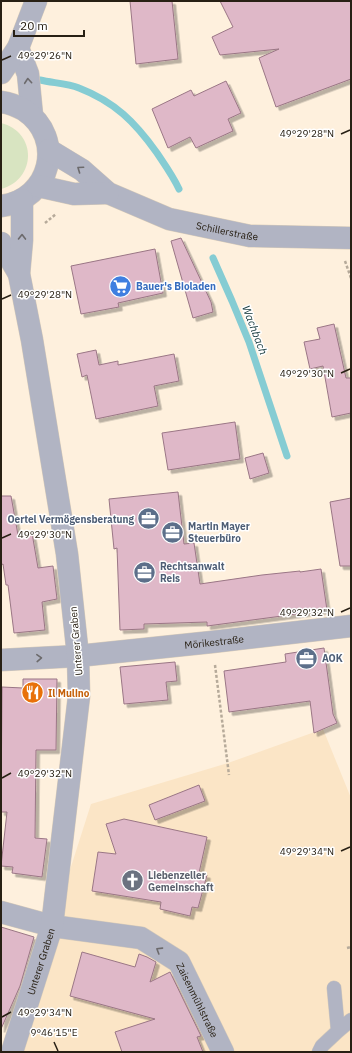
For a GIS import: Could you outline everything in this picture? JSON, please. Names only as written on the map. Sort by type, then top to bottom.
[{"type":"street","points":[[1,73],[18,48],[36,1]]},
{"type":"street","points":[[18,48],[28,74],[32,115]]},
{"type":"street","points":[[1,102],[18,107],[32,115],[40,125],[46,137],[48,150],[48,163],[44,175],[30,193],[9,205],[1,206]]},
{"type":"street","name":"Schillerstraße","points":[[48,150],[82,170],[108,193],[169,219],[250,236],[351,238]]},
{"type":"street","name":"Schillerstraße","points":[[30,193],[108,193]]},
{"type":"street","name":"Unterer Graben","points":[[12,1052],[52,926],[79,696],[78,656],[66,547],[33,347],[19,274],[22,240],[30,193]]},
{"type":"street","name":"Unterer Graben","points":[[1,243],[19,274]]},
{"type":"street","name":"Mörikestraße","points":[[1,660],[78,656],[351,626]]},
{"type":"street","name":"Zaisenmühlstraße","points":[[1,912],[52,926],[140,938],[179,962],[223,1052]]},
{"type":"lane","points":[[334,988],[338,1031]]},
{"type":"lane","points":[[308,1052],[323,1050],[338,1031],[351,1020]]},
{"type":"path","points":[[212,642],[229,775]]},
{"type":"path","points":[[347,948],[351,947]]},
{"type":"shaded area","points":[[323,729],[351,798],[351,1052],[12,1052],[91,804],[228,763]]},
{"type":"green space","points":[[1,123],[13,128],[21,136],[26,145],[28,156],[26,166],[21,176],[13,184],[1,189]]},
{"type":"building","points":[[130,1],[172,1],[178,59],[136,64]]},
{"type":"building","points":[[220,1],[351,1],[351,79],[276,107],[259,58],[279,49],[220,55],[212,37],[233,27]]},
{"type":"building","points":[[226,81],[241,113],[228,119],[233,131],[196,148],[190,137],[168,148],[152,109],[191,90],[194,96]]},
{"type":"building","points":[[181,238],[211,302],[213,312],[193,318],[171,241]]},
{"type":"building","name":"Bauer's Bioladen","points":[[155,249],[163,293],[118,303],[119,307],[81,314],[71,266]]},
{"type":"building","points":[[334,324],[346,378],[351,378],[351,413],[332,417],[323,366],[310,369],[304,342],[320,339],[317,328]]},
{"type":"building","points":[[96,350],[99,365],[118,361],[118,365],[174,354],[179,381],[154,386],[158,406],[96,419],[87,375],[82,377],[77,354]]},
{"type":"building","points":[[235,422],[240,459],[168,470],[162,433]]},
{"type":"building","points":[[263,453],[269,473],[250,479],[245,458]]},
{"type":"building","points":[[178,492],[184,544],[194,543],[200,584],[262,575],[321,569],[327,610],[207,626],[207,622],[144,624],[144,629],[120,630],[117,548],[114,549],[109,499]]},
{"type":"building","points":[[1,496],[11,496],[18,535],[32,533],[38,568],[53,566],[57,599],[42,602],[45,630],[14,633],[8,585],[6,585],[3,564],[1,565]]},
{"type":"building","points":[[351,498],[351,566],[340,566],[330,502]]},
{"type":"building","points":[[324,648],[333,714],[337,723],[314,733],[310,701],[229,712],[224,671],[286,662],[285,654]]},
{"type":"building","points":[[175,662],[177,681],[166,682],[168,700],[124,704],[120,667]]},
{"type":"building","points":[[23,679],[57,679],[56,750],[36,750],[35,838],[47,839],[42,877],[12,873],[13,867],[1,866],[7,812],[1,812],[2,687],[23,688]]},
{"type":"building","points":[[199,785],[205,801],[155,820],[149,805]]},
{"type":"building","points":[[124,819],[207,837],[199,873],[207,875],[198,908],[192,907],[190,916],[160,909],[161,902],[92,891],[98,852],[116,854],[106,824]]},
{"type":"building","points":[[1,927],[34,937],[20,986],[1,1029]]},
{"type":"building","points":[[82,952],[135,967],[139,954],[147,957],[156,962],[150,982],[170,972],[201,1036],[197,1037],[203,1052],[122,1052],[115,1032],[155,1019],[70,996]]},
{"type":"waterway","name":"Wachbach","points":[[40,80],[79,88],[103,100],[123,114],[149,142],[169,171],[179,189]]},
{"type":"waterway","name":"Wachbach","points":[[213,258],[249,342],[287,456]]},
{"type":"place","name":"Bauer's Bioladen","points":[[121,286]]},
{"type":"place","name":"Oertel Vermögensberatung","points":[[149,519]]},
{"type":"place","name":"Martin Mayer Steuerbüro","points":[[172,532]]},
{"type":"place","name":"Rechtsanwalt Reis","points":[[145,572]]},
{"type":"place","name":"AOK","points":[[307,658]]},
{"type":"place","name":"Il Mulino","points":[[33,693]]},
{"type":"place","name":"Liebenzeller Gemeinschaft","points":[[133,881]]}]
